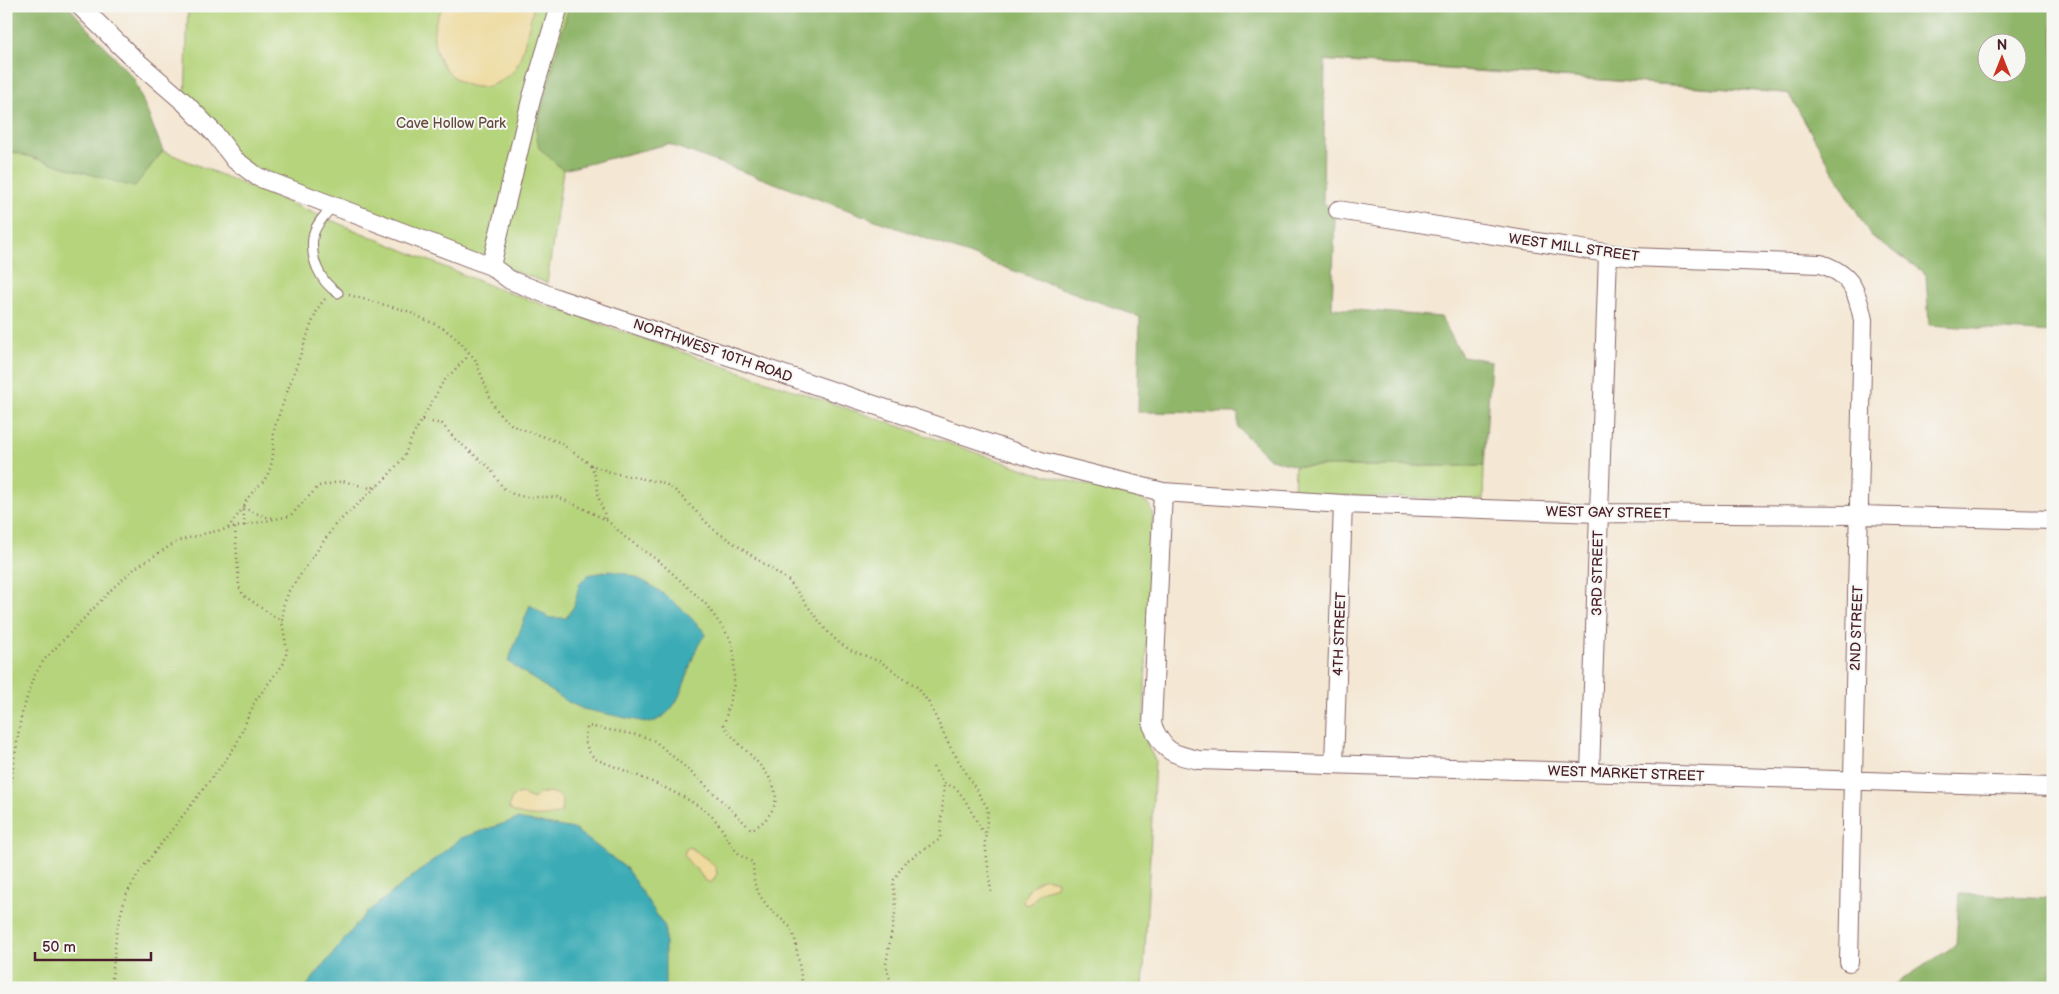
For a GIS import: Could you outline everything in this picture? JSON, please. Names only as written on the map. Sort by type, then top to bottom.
[{"type":"street","name":"NORTHWEST 10TH ROAD","points":[[80,6],[132,57],[185,103],[216,134],[235,160],[258,177],[332,207],[491,266],[510,280],[556,298],[1034,459],[1163,492]]},
{"type":"street","points":[[491,266],[531,100],[559,6]]},
{"type":"street","name":"WEST MILL STREET","points":[[1338,210],[1632,257],[1821,264],[1836,269],[1847,279],[1858,295]]},
{"type":"street","name":"3RD STREET","points":[[1590,772],[1608,254]]},
{"type":"street","name":"2ND STREET","points":[[1849,962],[1863,320],[1858,295]]},
{"type":"street","name":"WEST GAY STREET","points":[[1163,492],[1343,504],[1598,513],[1859,515],[2053,520]]},
{"type":"street","name":"WEST MARKET STREET","points":[[1163,492],[1152,725],[1163,747],[1176,755],[1199,760],[2053,786]]},
{"type":"street","name":"4TH STREET","points":[[1334,764],[1343,504]]},
{"type":"lane","points":[[332,207],[313,237],[320,276],[327,286],[338,293]]},
{"type":"path","points":[[227,529],[243,508],[244,503],[266,479],[272,465],[272,439],[275,426],[316,313],[325,299],[338,293],[407,311],[443,328],[468,350],[475,359],[491,400],[500,415],[512,426],[559,442],[591,465],[613,473],[664,484],[676,491],[713,529],[790,581],[825,629],[838,642],[850,650],[881,662],[917,687],[929,703],[949,745],[988,808],[985,837],[991,892]]},
{"type":"path","points":[[111,988],[117,928],[126,895],[140,871],[236,745],[255,700],[284,663],[287,650],[282,622],[283,606],[289,592],[335,525],[379,485],[404,457],[443,382],[466,358],[468,350]]},
{"type":"path","points":[[422,420],[442,424],[455,439],[489,467],[503,488],[513,494],[525,497],[556,498],[580,506],[608,521],[625,537],[660,562],[699,597],[730,638],[734,653],[734,684],[724,725],[730,736],[756,760],[774,787],[776,797],[773,809],[765,820],[750,829],[655,741],[642,736],[588,726],[584,741],[595,759],[677,796],[706,812],[720,823],[737,855],[753,862],[754,882],[764,901],[790,927],[795,939],[803,988]]},
{"type":"path","points":[[591,465],[608,521]]},
{"type":"path","points":[[6,812],[26,695],[32,678],[44,660],[115,586],[138,566],[178,541],[290,516],[319,486],[343,481],[370,488],[379,485]]},
{"type":"path","points":[[243,508],[266,517],[280,519]]},
{"type":"path","points":[[243,508],[245,526]]},
{"type":"path","points":[[234,528],[239,586],[243,595],[282,622]]},
{"type":"path","points":[[934,767],[944,783],[956,788],[966,800],[985,837]]},
{"type":"path","points":[[892,988],[886,964],[896,908],[894,881],[905,862],[940,839],[944,783]]},
{"type":"green space","points":[[6,6],[68,6],[134,79],[163,151],[134,187],[6,150]]},
{"type":"green space","name":"Cave Hollow Park","points":[[188,6],[2053,6],[2053,112],[1148,48],[583,29],[547,283],[258,177],[185,103]]},
{"type":"green space","points":[[569,6],[2053,6],[2053,333],[1929,325],[1926,274],[1871,236],[1788,93],[1325,60],[1323,201],[1335,216],[1332,308],[1441,317],[1462,356],[1491,361],[1484,466],[1295,466],[1268,458],[1238,428],[1238,413],[1138,412],[1140,317],[668,144],[563,170],[539,148],[536,130]]},
{"type":"green space","points":[[6,96],[163,151],[498,289],[1033,472],[1140,498],[1149,505],[1153,515],[1143,729],[1148,747],[1155,760],[1143,988],[6,988]]},
{"type":"green space","points":[[1295,466],[1484,466],[1483,500],[1294,494]]},
{"type":"green space","points":[[1959,894],[2053,898],[2053,988],[1889,988],[1956,945]]},
{"type":"sand","points":[[444,6],[531,6],[533,11],[523,49],[513,72],[487,86],[472,86],[457,80],[446,69],[438,55],[434,39],[436,22]]},
{"type":"sand","points":[[548,792],[557,794],[562,799],[561,813],[541,816],[527,815],[514,812],[509,808],[515,795],[520,793],[533,799],[539,794]]},
{"type":"sand","points":[[690,847],[716,868],[717,874],[711,883],[704,880],[684,855],[686,849]]},
{"type":"sand","points":[[1045,878],[1057,881],[1056,886],[1041,891],[1032,903],[1027,905],[1023,903],[1030,888]]},
{"type":"water","points":[[609,571],[629,575],[663,593],[691,617],[706,634],[693,657],[679,696],[663,717],[650,723],[583,709],[566,701],[508,662],[530,605],[549,618],[566,618],[574,606],[579,585],[588,575]]},
{"type":"water","points":[[517,819],[574,829],[626,868],[665,927],[665,988],[305,988],[365,914],[461,838]]}]
